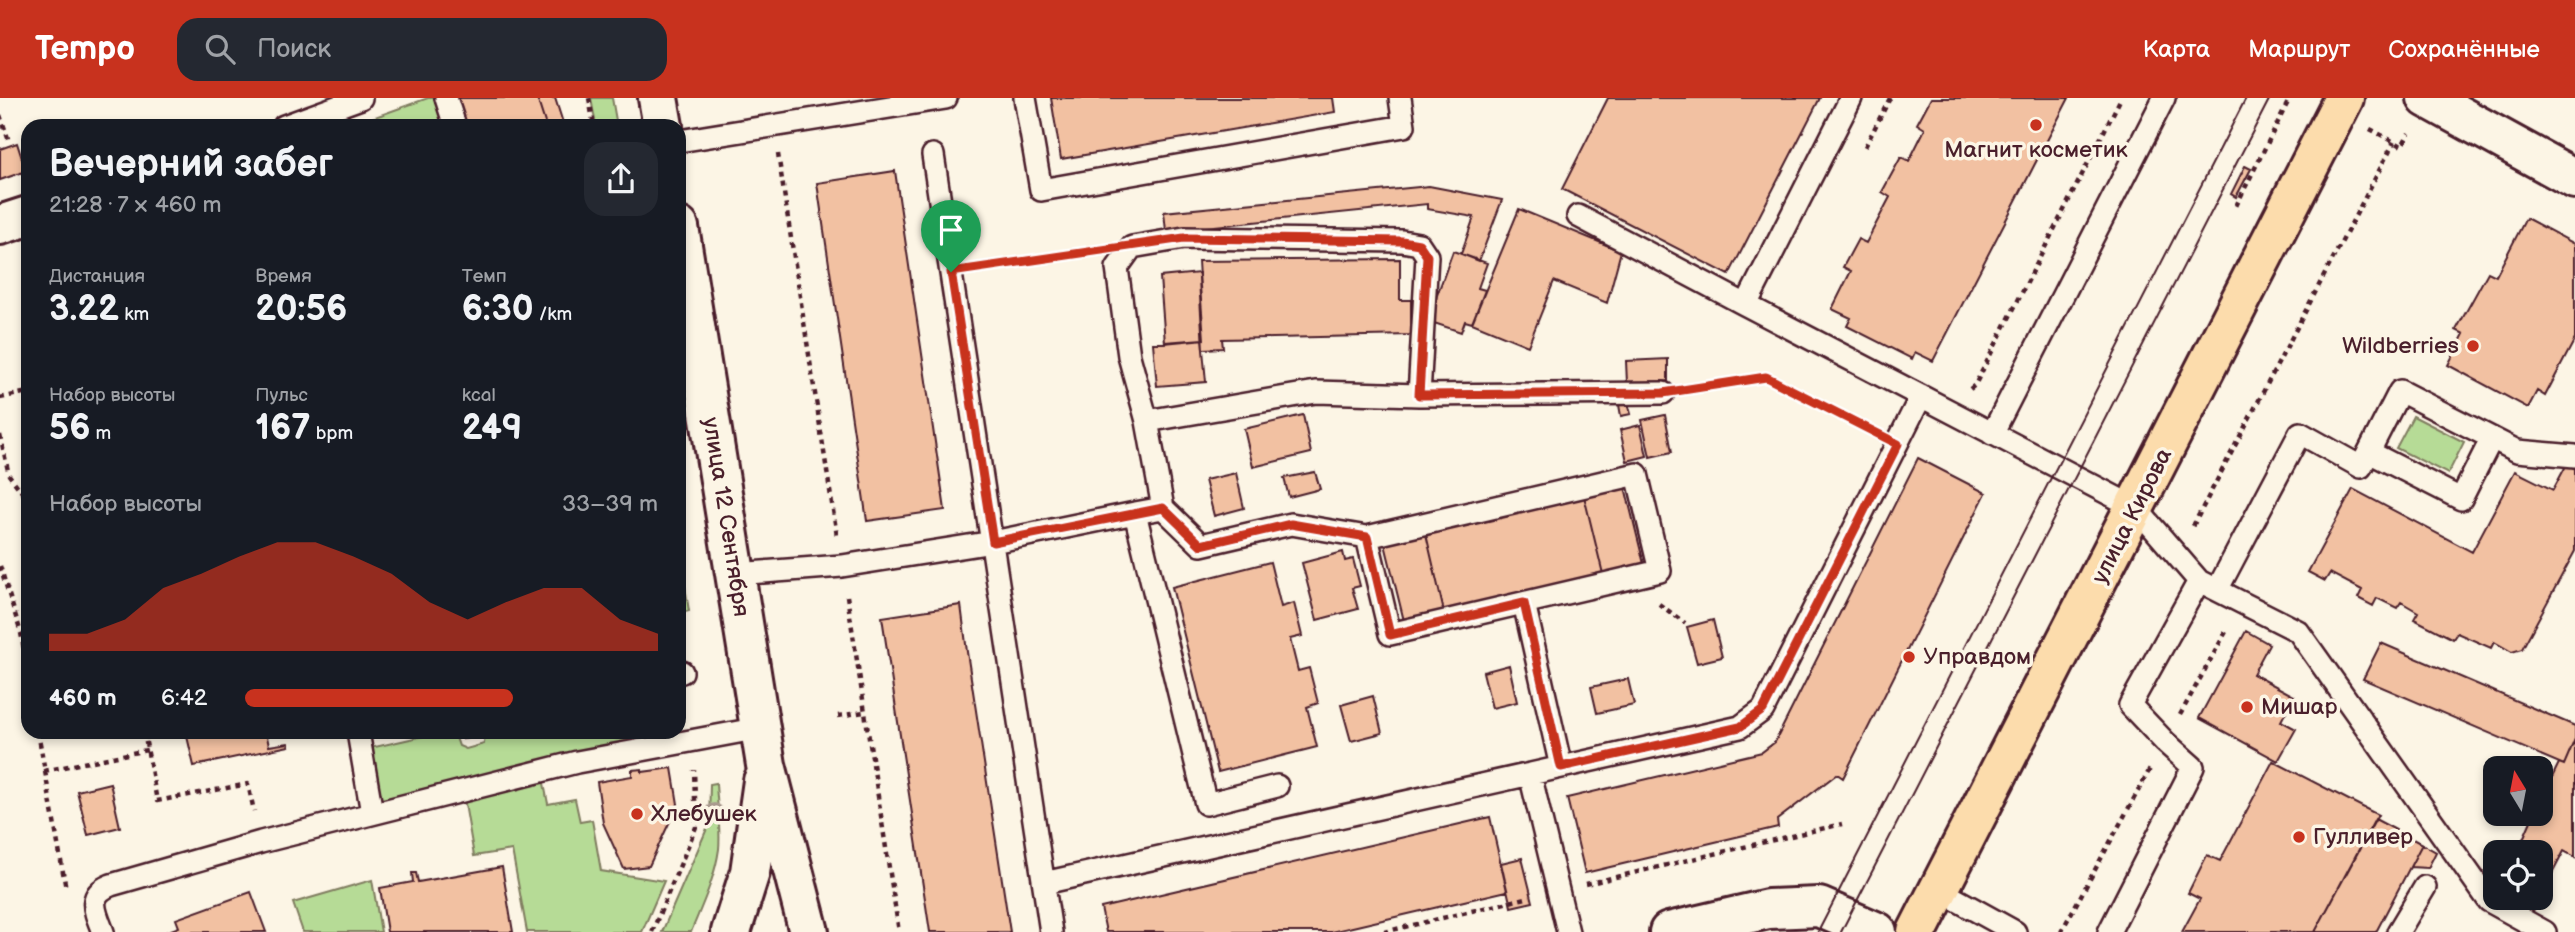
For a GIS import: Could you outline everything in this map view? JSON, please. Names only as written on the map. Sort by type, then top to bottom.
[{"type":"main road","points":[[658,98],[662,119]]},
{"type":"main road","name":"улица Кирова","points":[[1917,932],[2344,98]]},
{"type":"main road","points":[[2427,98],[2575,179]]},
{"type":"main road","points":[[0,225],[21,218]]},
{"type":"main road","name":"улица 12 Сентября","points":[[686,270],[766,765],[809,932]]},
{"type":"main road","name":"улица 12 Сентября","points":[[731,932],[750,872],[766,765]]},
{"type":"main road","points":[[1668,932],[1768,909],[1819,907],[1877,932]]},
{"type":"lane","points":[[303,119],[361,98]]},
{"type":"lane","points":[[446,98],[453,119]]},
{"type":"lane","points":[[686,140],[946,98]]},
{"type":"lane","points":[[1025,98],[1041,190],[1404,126],[1400,98]]},
{"type":"lane","points":[[1746,304],[1851,98]]},
{"type":"lane","points":[[1992,434],[2164,98]]},
{"type":"lane","points":[[933,155],[1051,932]]},
{"type":"lane","points":[[1578,216],[2136,508],[2177,555],[2208,585],[2298,631],[2489,901],[2545,932]]},
{"type":"lane","points":[[1367,537],[1390,635],[1660,571],[1637,474],[1367,537],[1291,524],[1201,545],[1163,508],[1147,421],[1129,356],[1117,268],[1132,247],[1184,238],[1402,241],[1419,244],[1427,256],[1419,395]]},
{"type":"lane","points":[[2109,932],[2193,767],[2130,705],[2208,585],[2300,433],[2361,467],[2400,391],[2517,451],[2575,456]]},
{"type":"lane","points":[[1147,421],[1316,392],[1419,395],[1663,393]]},
{"type":"lane","points":[[1044,883],[1740,727],[1763,710],[1921,396]]},
{"type":"lane","points":[[2369,452],[2461,499],[2492,438]]},
{"type":"lane","points":[[736,574],[842,566],[993,542],[1163,508]]},
{"type":"lane","points":[[1135,513],[1206,804],[1277,786]]},
{"type":"lane","points":[[1524,603],[1561,767]]},
{"type":"lane","points":[[103,932],[94,900],[101,889],[111,885],[261,842],[577,762],[760,728]]},
{"type":"lane","points":[[359,739],[372,813]]},
{"type":"lane","points":[[1530,774],[1568,932]]},
{"type":"lane","points":[[2398,932],[2425,887]]},
{"type":"lane","points":[[1939,890],[2015,932]]},
{"type":"path","points":[[589,98],[593,119]]},
{"type":"path","points":[[1858,158],[1890,98]]},
{"type":"path","points":[[1965,394],[1975,385],[2120,98]]},
{"type":"path","points":[[2236,206],[2290,98]]},
{"type":"path","points":[[0,115],[9,141]]},
{"type":"path","points":[[774,125],[900,932]]},
{"type":"path","points":[[2177,555],[2394,142]]},
{"type":"path","points":[[951,272],[1132,247]]},
{"type":"path","points":[[1663,393],[1766,377],[1898,444]]},
{"type":"path","points":[[0,398],[21,394]]},
{"type":"path","points":[[0,435],[9,475],[21,491]]},
{"type":"path","points":[[0,566],[21,633]]},
{"type":"path","points":[[2061,932],[2242,603]]},
{"type":"path","points":[[838,716],[865,712]]},
{"type":"path","points":[[39,739],[65,887],[85,914],[96,912]]},
{"type":"path","points":[[145,739],[157,801],[248,784],[261,842]]},
{"type":"path","points":[[652,932],[696,827],[693,741]]},
{"type":"path","points":[[44,771],[147,750]]},
{"type":"path","points":[[1384,932],[1842,824]]},
{"type":"green space","points":[[434,98],[441,119],[370,119]]},
{"type":"green space","points":[[591,98],[612,98],[616,119],[595,119]]},
{"type":"green space","points":[[2413,416],[2464,442],[2448,474],[2396,448]]},
{"type":"green space","points":[[410,739],[456,739],[459,746],[466,749],[484,744],[484,739],[654,739],[376,809],[366,749]]},
{"type":"green space","points":[[543,778],[548,804],[575,799],[580,822],[592,820],[601,871],[664,881],[642,932],[527,932],[512,850],[474,856],[464,798]]},
{"type":"green space","points":[[716,783],[719,849],[708,891],[691,932],[662,932],[709,824],[710,784]]},
{"type":"green space","points":[[372,880],[381,932],[303,932],[293,903]]},
{"type":"building","points":[[456,98],[537,98],[544,119],[463,119]]},
{"type":"building","points":[[537,98],[555,98],[562,119],[544,119]]},
{"type":"building","points":[[1051,98],[1333,98],[1335,112],[1061,159]]},
{"type":"building","points":[[1608,98],[1820,98],[1729,275],[1562,189]]},
{"type":"building","points":[[1931,98],[2069,98],[1933,361],[1915,352],[1912,359],[1847,326],[1851,318],[1832,309],[1851,271],[1843,267],[1858,239],[1866,243],[1890,197],[1882,192],[1901,157],[1909,161],[1925,129],[1917,124]]},
{"type":"building","points":[[17,143],[21,155],[21,173],[0,180],[0,149]]},
{"type":"building","points":[[2245,166],[2251,169],[2236,197],[2231,194]]},
{"type":"building","points":[[895,171],[945,510],[867,521],[817,183]]},
{"type":"building","points":[[1429,186],[1502,200],[1479,261],[1461,254],[1474,217],[1427,209],[1427,204],[1166,231],[1164,212]]},
{"type":"building","points":[[1519,209],[1621,251],[1607,303],[1554,281],[1528,346],[1472,323]]},
{"type":"building","points":[[2526,218],[2575,244],[2575,339],[2545,396],[2537,391],[2528,408],[2448,365],[2464,334],[2456,330],[2488,272],[2496,276]]},
{"type":"building","points":[[1453,251],[1487,263],[1478,288],[1485,290],[1472,323],[1465,321],[1461,332],[1434,323],[1431,312]]},
{"type":"building","points":[[1400,259],[1400,300],[1411,300],[1411,335],[1222,339],[1223,348],[1203,349],[1198,261]]},
{"type":"building","points":[[1199,273],[1204,339],[1165,343],[1160,277]]},
{"type":"building","points":[[1202,339],[1206,382],[1157,386],[1153,343]]},
{"type":"building","points":[[1668,359],[1668,381],[1627,383],[1626,361]]},
{"type":"building","points":[[1628,403],[1631,414],[1621,416],[1619,405]]},
{"type":"building","points":[[1303,415],[1311,453],[1253,467],[1244,429]]},
{"type":"building","points":[[1665,415],[1672,452],[1650,457],[1642,420]]},
{"type":"building","points":[[1640,425],[1647,456],[1627,461],[1620,430]]},
{"type":"building","points":[[1918,458],[1986,493],[1843,778],[1837,774],[1777,820],[1778,827],[1585,873],[1567,798],[1762,752],[1775,742]]},
{"type":"building","points":[[2567,464],[2575,469],[2575,551],[2522,649],[2512,652],[2494,642],[2491,648],[2457,633],[2453,639],[2414,619],[2418,612],[2401,602],[2397,608],[2377,598],[2373,606],[2358,598],[2362,590],[2330,573],[2325,581],[2308,572],[2353,489],[2472,552],[2515,471],[2553,490]]},
{"type":"building","points":[[1315,472],[1320,489],[1289,497],[1284,478]]},
{"type":"building","points":[[1236,473],[1244,508],[1214,516],[1205,480]]},
{"type":"building","points":[[1625,487],[1644,564],[1603,574],[1584,496]]},
{"type":"building","points":[[1584,496],[1603,574],[1444,612],[1426,534]]},
{"type":"building","points":[[1426,534],[1444,612],[1404,621],[1385,544]]},
{"type":"building","points":[[1343,552],[1345,561],[1353,559],[1360,586],[1352,588],[1358,609],[1317,620],[1302,563]]},
{"type":"building","points":[[1270,562],[1281,607],[1294,603],[1302,636],[1290,639],[1298,671],[1309,668],[1318,703],[1307,707],[1317,747],[1218,772],[1172,587]]},
{"type":"building","points":[[961,605],[1010,932],[930,932],[882,617]]},
{"type":"building","points":[[1713,620],[1722,657],[1697,663],[1687,627]]},
{"type":"building","name":"Мишар","points":[[2246,631],[2269,644],[2253,674],[2294,696],[2281,721],[2296,729],[2278,761],[2199,718]]},
{"type":"building","points":[[2381,643],[2575,726],[2575,739],[2564,765],[2553,760],[2553,756],[2543,756],[2363,679]]},
{"type":"building","points":[[1509,665],[1517,702],[1492,708],[1483,672]]},
{"type":"building","points":[[1628,679],[1634,705],[1597,713],[1591,687]]},
{"type":"building","points":[[1373,696],[1382,733],[1351,741],[1341,705]]},
{"type":"building","points":[[188,739],[268,739],[269,746],[288,743],[289,746],[194,766]]},
{"type":"building","points":[[2575,739],[2575,857],[2564,851],[2553,872],[2553,840],[2523,839],[2529,826],[2553,826],[2553,775],[2559,763],[2564,765]]},
{"type":"building","name":"Гулливер","points":[[2273,761],[2378,815],[2315,932],[2182,932],[2200,899],[2188,893],[2207,855],[2220,861]]},
{"type":"building","name":"Хлебушек","points":[[672,768],[678,804],[649,866],[624,869],[603,823],[597,782],[632,776],[632,770],[642,769],[642,772]]},
{"type":"building","points":[[110,783],[120,827],[88,835],[77,791]]},
{"type":"building","points":[[1490,817],[1507,891],[1331,932],[1106,932],[1101,908]]},
{"type":"building","points":[[2375,819],[2422,844],[2376,932],[2315,932]]},
{"type":"building","points":[[2422,844],[2436,852],[2428,868],[2410,867]]},
{"type":"building","points":[[1522,858],[1533,902],[1511,907],[1501,863]]},
{"type":"building","points":[[502,867],[513,932],[387,932],[380,888],[413,882],[412,873],[416,873],[418,882]]},
{"type":"building","points":[[251,892],[266,932],[166,932],[179,927],[176,919]]},
{"type":"tram line","points":[[1818,932],[2246,98]]},
{"type":"tram line","points":[[1841,932],[2270,98]]},
{"type":"place","name":"Магнит косметик","points":[[2036,125]]},
{"type":"place","name":"Wildberries","points":[[2473,346]]},
{"type":"place","name":"Управдом","points":[[1909,657]]},
{"type":"place","name":"Мишар","points":[[2247,707]]},
{"type":"place","name":"Хлебушек","points":[[637,814]]},
{"type":"place","name":"Гулливер","points":[[2299,837]]},
{"type":"route","points":[[1184,238],[1402,241],[1419,244],[1427,256],[1419,395],[1663,393],[1766,377],[1898,444],[1763,710],[1740,727],[1561,767],[1524,603],[1390,635],[1367,537],[1291,524],[1201,545],[1163,508],[993,542],[951,272],[1184,238]]}]
